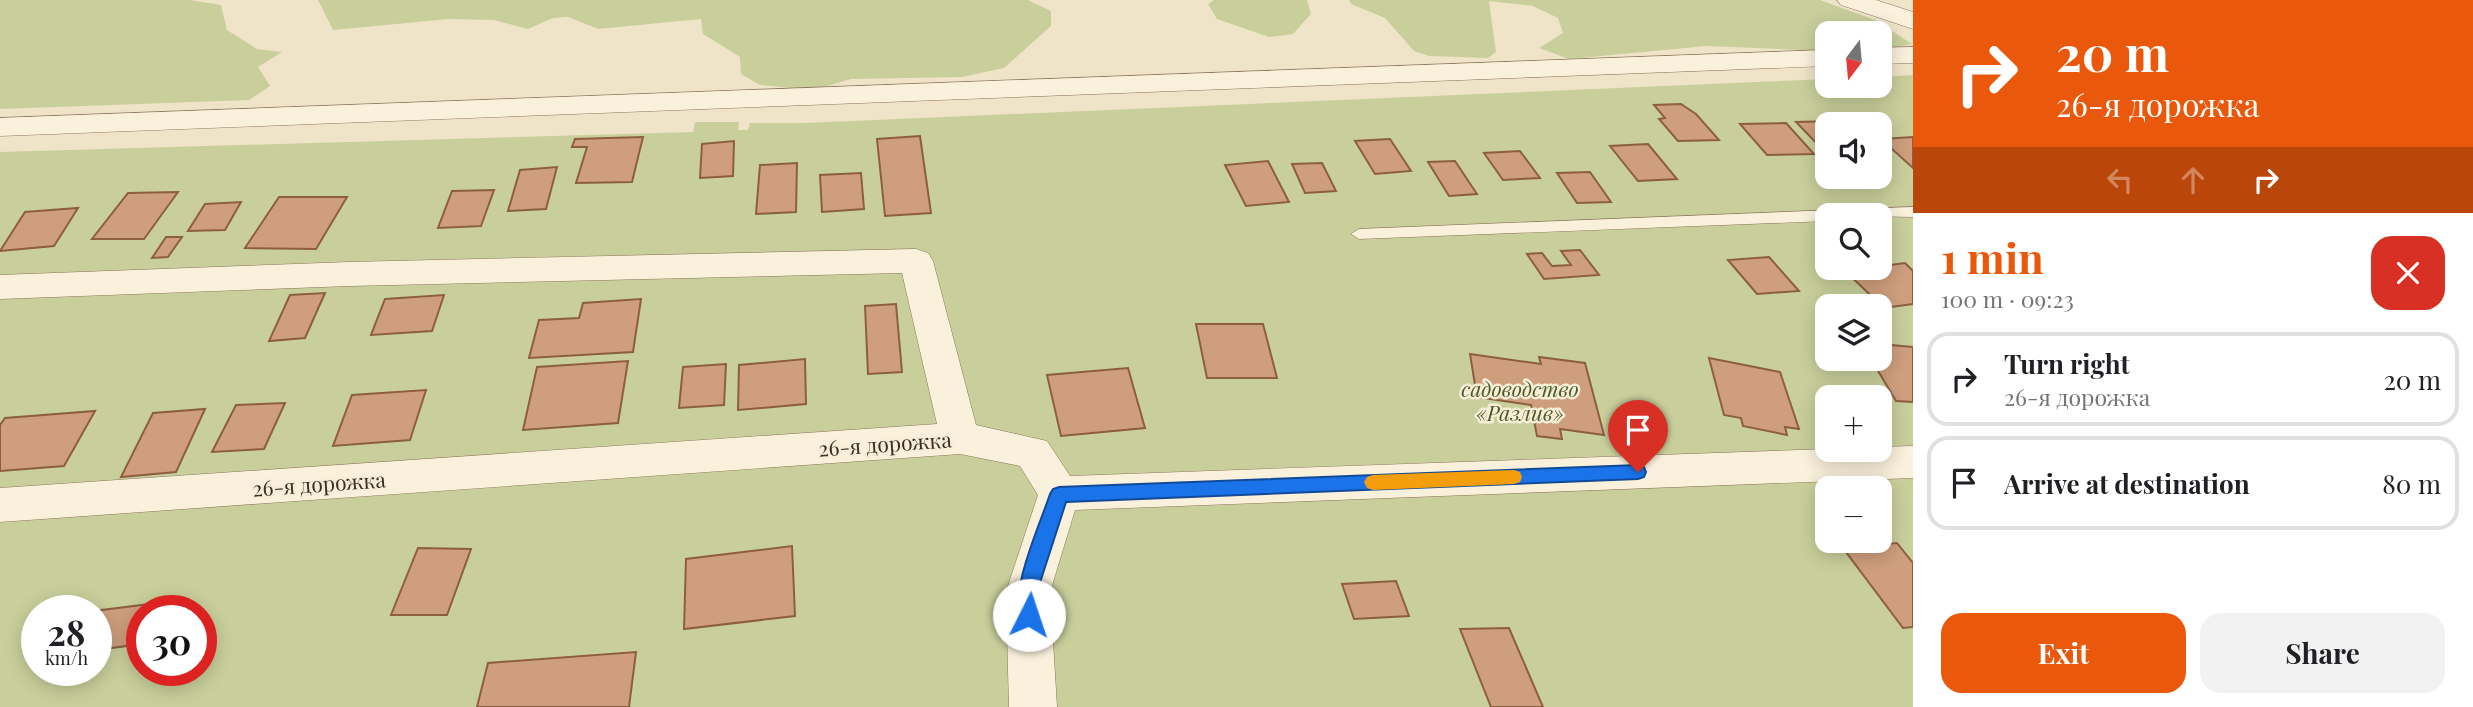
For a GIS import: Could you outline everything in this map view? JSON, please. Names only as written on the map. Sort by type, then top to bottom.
[{"type":"street","points":[[1850,0],[1913,21]]},
{"type":"street","points":[[1892,56],[1913,55]]},
{"type":"street","points":[[0,127],[1815,58]]},
{"type":"street","points":[[0,287],[349,274],[916,261],[960,438]]},
{"type":"street","name":"26-я дорожка","points":[[0,505],[960,438],[1033,452],[1059,494]]},
{"type":"street","points":[[1033,707],[1028,592],[1059,494],[1913,462]]},
{"type":"lane","points":[[1892,213],[1913,212]]},
{"type":"lane","points":[[1359,234],[1815,216]]},
{"type":"green space","points":[[0,0],[190,0],[221,5],[227,30],[257,49],[282,52],[258,67],[270,86],[249,100],[0,109]]},
{"type":"green space","points":[[318,0],[1028,0],[1051,11],[1051,26],[1004,68],[962,77],[851,79],[814,90],[760,85],[741,74],[740,57],[703,34],[701,19],[598,29],[568,17],[553,18],[528,29],[494,20],[449,19],[333,30]]},
{"type":"green space","points":[[1214,0],[1307,0],[1311,14],[1293,34],[1269,37],[1217,19],[1208,4]]},
{"type":"green space","points":[[1349,0],[1820,0],[1877,21],[1815,21],[1815,50],[1707,46],[1569,59],[1539,48],[1563,33],[1558,18],[1533,6],[1489,1],[1496,52],[1488,58],[1429,56],[1414,51],[1385,18],[1351,4]]},
{"type":"green space","points":[[1892,31],[1912,44],[1892,48]]},
{"type":"green space","name":"садоводство «Разлив»","points":[[1913,75],[1913,707],[0,707],[0,152],[693,132],[695,122],[739,122],[738,130],[748,130],[750,123],[806,123],[1815,80],[1815,98],[1892,98],[1892,76]]},
{"type":"building","points":[[1681,104],[1696,114],[1719,140],[1678,141],[1659,119],[1665,118],[1654,105]]},
{"type":"building","points":[[1796,122],[1815,122],[1815,142]]},
{"type":"building","points":[[1786,123],[1814,154],[1767,155],[1740,124]]},
{"type":"building","points":[[920,136],[931,213],[885,216],[877,139]]},
{"type":"building","points":[[643,137],[632,182],[576,183],[587,147],[572,147],[575,139]]},
{"type":"building","points":[[1913,137],[1913,168],[1892,149],[1892,138]]},
{"type":"building","points":[[1390,139],[1411,171],[1375,174],[1355,141]]},
{"type":"building","points":[[734,141],[733,176],[700,178],[702,144]]},
{"type":"building","points":[[1648,144],[1677,179],[1638,181],[1610,146]]},
{"type":"building","points":[[1520,151],[1540,178],[1503,180],[1484,153]]},
{"type":"building","points":[[1268,161],[1289,202],[1246,206],[1225,165]]},
{"type":"building","points":[[1455,161],[1477,194],[1449,196],[1428,162]]},
{"type":"building","points":[[797,163],[796,212],[756,214],[760,165]]},
{"type":"building","points":[[1322,163],[1336,191],[1305,193],[1292,164]]},
{"type":"building","points":[[557,167],[546,209],[508,211],[520,170]]},
{"type":"building","points":[[1590,172],[1611,202],[1577,203],[1557,173]]},
{"type":"building","points":[[861,173],[864,209],[822,212],[820,175]]},
{"type":"building","points":[[494,190],[481,226],[438,228],[452,191]]},
{"type":"building","points":[[178,192],[144,239],[92,239],[128,193]]},
{"type":"building","points":[[279,197],[347,197],[316,249],[245,248]]},
{"type":"building","points":[[241,202],[225,230],[188,231],[205,204]]},
{"type":"building","points":[[78,208],[54,246],[0,251],[25,212]]},
{"type":"building","points":[[166,237],[182,237],[168,257],[152,258]]},
{"type":"building","points":[[1580,250],[1599,275],[1544,279],[1527,254],[1542,253],[1552,266],[1571,265],[1561,251]]},
{"type":"building","points":[[1769,257],[1799,291],[1757,294],[1728,260]]},
{"type":"building","points":[[1905,263],[1913,271],[1913,304],[1892,307],[1892,294],[1869,294],[1854,280],[1892,280],[1892,265]]},
{"type":"building","points":[[325,293],[305,338],[269,341],[290,295]]},
{"type":"building","points":[[444,295],[432,331],[371,335],[385,299]]},
{"type":"building","points":[[641,299],[633,352],[529,358],[539,320],[579,318],[583,303]]},
{"type":"building","points":[[896,304],[902,372],[868,374],[865,306]]},
{"type":"building","points":[[1196,324],[1263,324],[1277,378],[1207,378]]},
{"type":"building","points":[[1892,345],[1913,347],[1913,402],[1896,401],[1892,394],[1892,385],[1886,385],[1878,371],[1892,371]]},
{"type":"building","points":[[1470,354],[1541,364],[1539,357],[1585,363],[1604,435],[1560,429],[1562,439],[1537,436],[1531,405],[1477,397]]},
{"type":"building","points":[[1709,358],[1780,372],[1799,429],[1785,427],[1787,435],[1743,426],[1741,418],[1724,415]]},
{"type":"building","points":[[805,359],[806,404],[738,410],[739,365]]},
{"type":"building","points":[[628,361],[618,423],[523,430],[537,367]]},
{"type":"building","points":[[726,364],[724,405],[679,408],[683,367]]},
{"type":"building","points":[[1128,368],[1145,428],[1061,436],[1047,375]]},
{"type":"building","points":[[426,390],[410,440],[333,446],[352,395]]},
{"type":"building","points":[[285,403],[264,449],[212,452],[236,405]]},
{"type":"building","points":[[205,409],[176,472],[121,477],[153,413]]},
{"type":"building","points":[[95,411],[64,466],[0,471],[0,425],[5,418]]},
{"type":"building","points":[[1892,543],[1897,543],[1913,563],[1913,627],[1903,628],[1847,553],[1892,553]]},
{"type":"building","points":[[792,546],[795,616],[684,629],[686,559]]},
{"type":"building","points":[[418,548],[471,549],[447,615],[391,615]]},
{"type":"building","points":[[1396,581],[1409,616],[1354,619],[1342,584]]},
{"type":"building","points":[[126,607],[126,646],[112,648],[112,609]]},
{"type":"building","points":[[1509,628],[1543,707],[1491,707],[1460,629]]},
{"type":"building","points":[[636,652],[629,707],[477,707],[488,663]]},
{"type":"slow traffic","points":[[1373,482],[1514,477]]},
{"type":"route","points":[[1029,615],[1028,592],[1059,494],[1638,472]]}]
